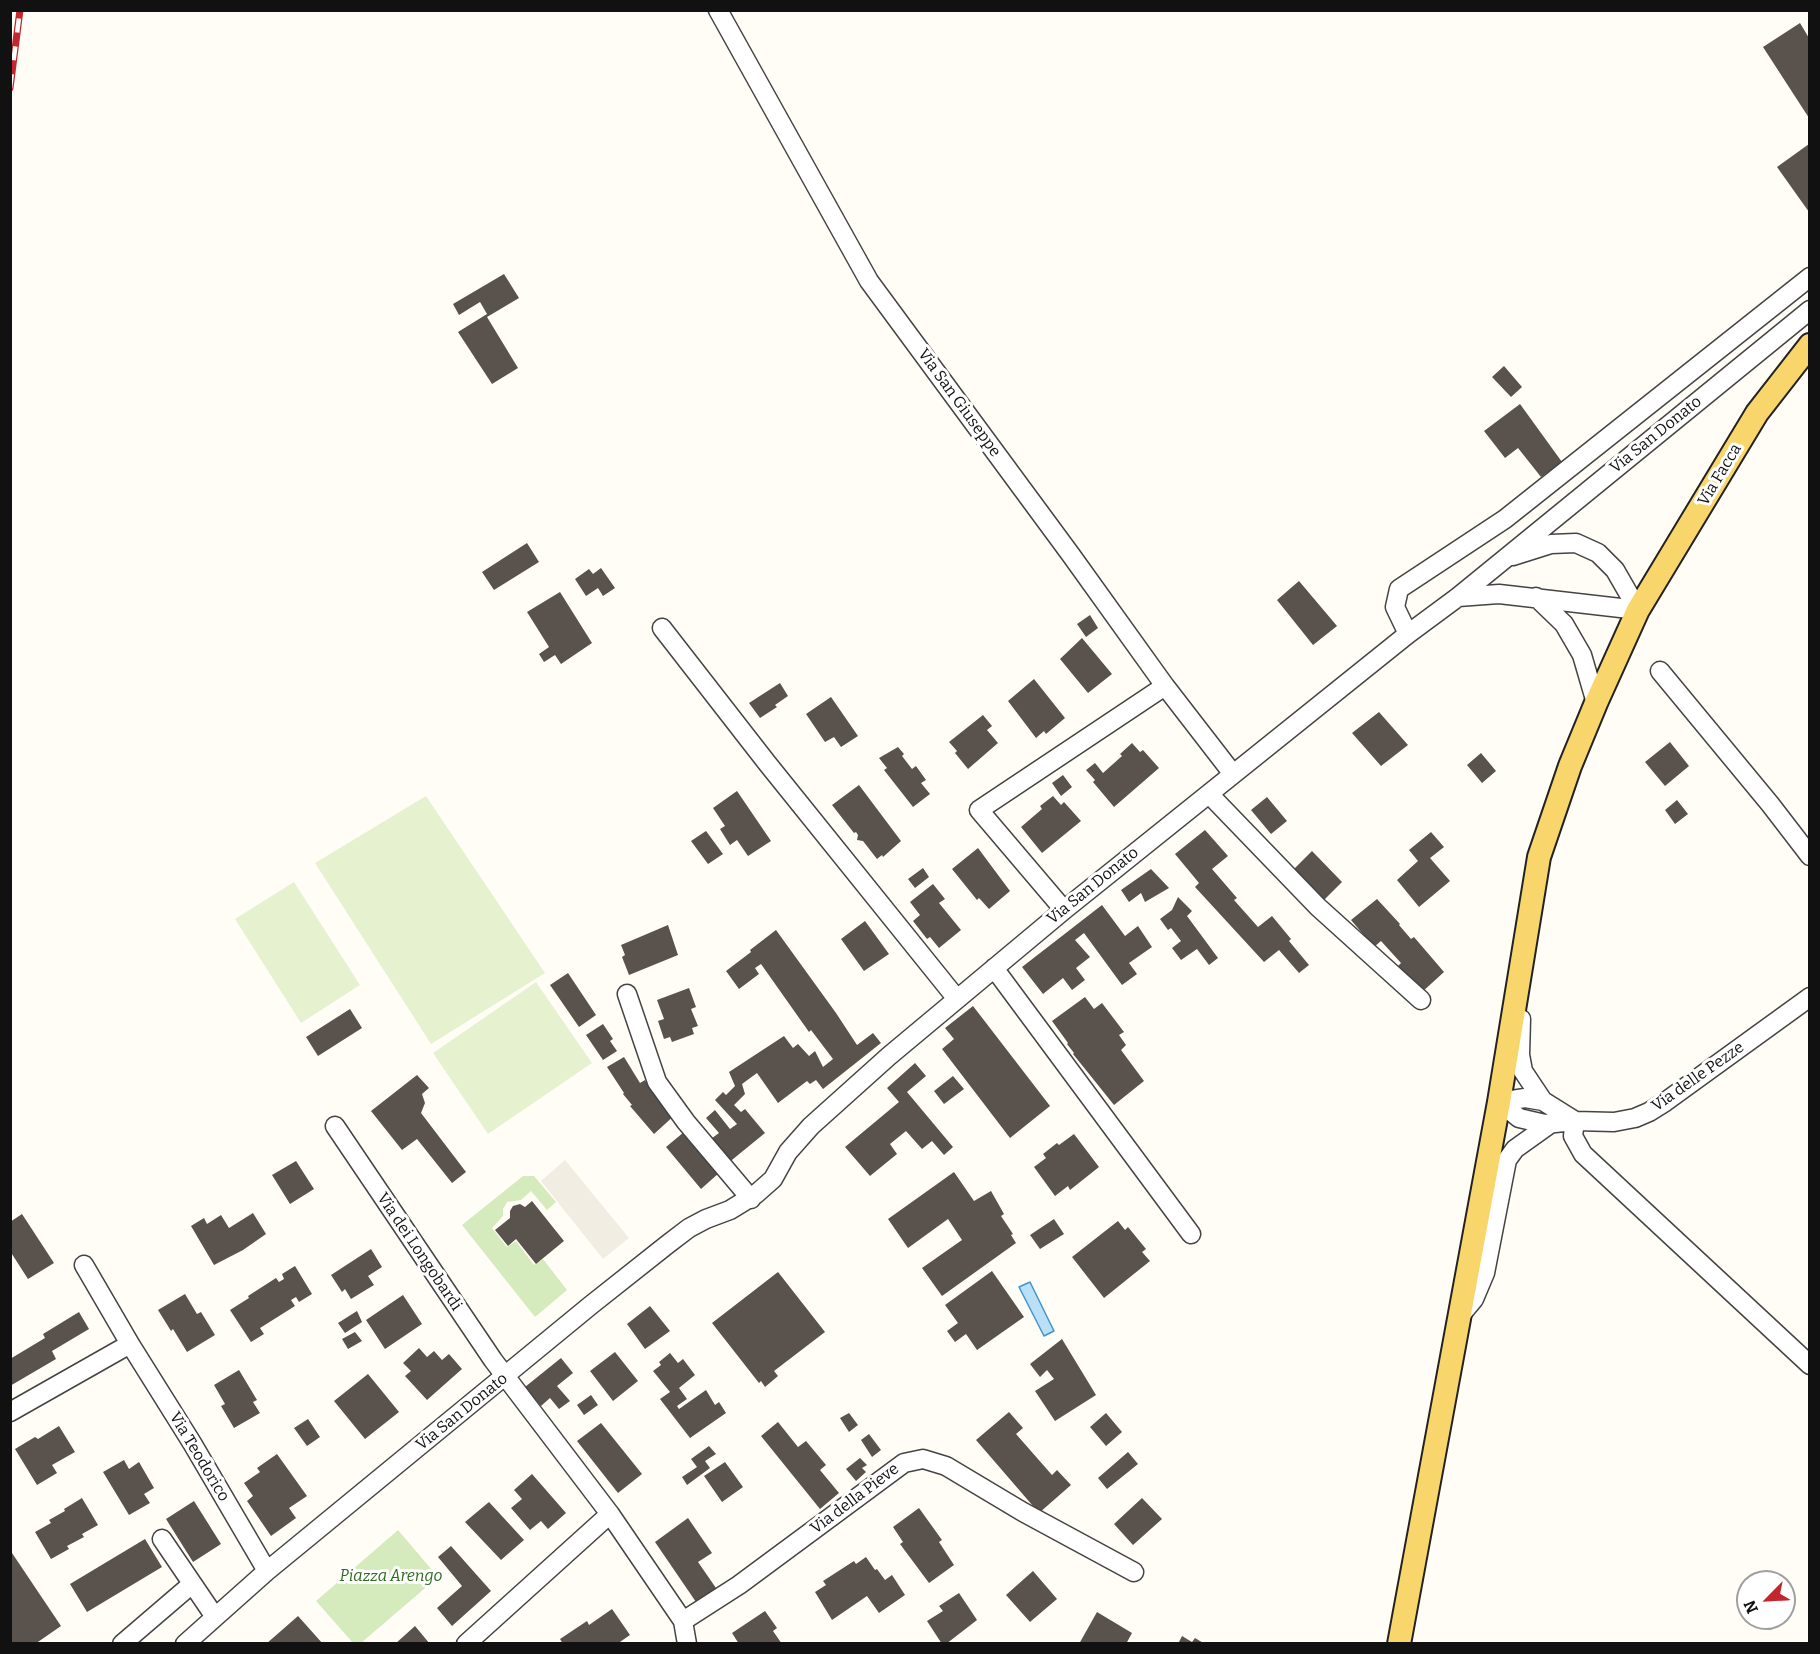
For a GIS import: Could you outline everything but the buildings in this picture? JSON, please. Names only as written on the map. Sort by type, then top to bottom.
[{"type":"main road","name":"Via Facca","points":[[1400,1644],[1499,1102],[1539,857],[1570,766],[1638,610],[1757,413],[1809,345]]},
{"type":"street","name":"Via San Giuseppe","points":[[718,10],[869,281],[1165,686],[1233,774]]},
{"type":"street","points":[[1408,634],[1395,607],[1399,589],[1505,519],[1809,277]]},
{"type":"street","name":"Via San Donato","points":[[185,1644],[267,1571],[591,1305],[689,1228],[750,1199],[772,1179],[788,1152],[811,1126],[957,999],[1233,774],[1408,634],[1458,597],[1809,310]]},
{"type":"street","name":"Via San Donato","points":[[1503,559],[1551,544],[1576,543],[1598,554],[1615,570],[1638,610]]},
{"type":"street","points":[[1458,597],[1499,594],[1638,610]]},
{"type":"street","points":[[1536,597],[1564,624],[1582,655],[1596,703]]},
{"type":"street","points":[[662,628],[767,763],[957,999]]},
{"type":"street","points":[[1660,671],[1770,804],[1809,856]]},
{"type":"street","points":[[1064,910],[979,810],[1165,686]]},
{"type":"street","points":[[1209,794],[1318,908],[1421,1000]]},
{"type":"street","points":[[1532,904],[1520,1055],[1523,1071],[1543,1101]]},
{"type":"street","points":[[994,968],[1191,1234]]},
{"type":"street","points":[[627,994],[657,1082],[686,1122],[750,1199]]},
{"type":"street","name":"Via delle Pezze","points":[[1550,1124],[1575,1121],[1614,1122],[1649,1112],[1809,997]]},
{"type":"street","points":[[1499,1102],[1525,1098],[1543,1101],[1575,1121],[1573,1136],[1583,1154],[1809,1365]]},
{"type":"street","points":[[1499,1102],[1519,1118],[1550,1124]]},
{"type":"street","points":[[1459,1317],[1481,1288],[1507,1160],[1515,1149],[1550,1124]]},
{"type":"street","name":"Via dei Longobardi","points":[[335,1126],[407,1236],[506,1376]]},
{"type":"street","name":"Via Teodorico","points":[[84,1265],[129,1344],[192,1443],[267,1571]]},
{"type":"street","points":[[10,1412],[129,1344]]},
{"type":"street","points":[[506,1376],[610,1514],[683,1621],[687,1644]]},
{"type":"street","name":"Via della Pieve","points":[[683,1621],[739,1585],[904,1463],[922,1459],[946,1466],[1023,1512],[1134,1572]]},
{"type":"street","points":[[466,1644],[610,1514]]},
{"type":"street","points":[[162,1539],[215,1617]]},
{"type":"street","points":[[122,1644],[192,1584]]},
{"type":"green space","points":[[426,796],[545,973],[431,1044],[315,863]]},
{"type":"green space","points":[[294,882],[360,985],[301,1023],[235,919]]},
{"type":"green space","points":[[536,982],[592,1063],[488,1134],[433,1053]]},
{"type":"green space","points":[[523,1176],[534,1176],[556,1202],[547,1210],[531,1191],[521,1200],[507,1202],[503,1209],[503,1216],[492,1228],[507,1247],[516,1241],[534,1265],[543,1259],[567,1290],[535,1317],[462,1225]]},
{"type":"green space","name":"Piazza Arengo","points":[[398,1530],[438,1577],[361,1643],[353,1643],[316,1601]]},
{"type":"shaded area","points":[[565,1160],[629,1238],[603,1259],[541,1181]]},
{"type":"water","points":[[1030,1282],[1054,1331],[1044,1336],[1019,1287]]},
{"type":"railway","points":[[10,88],[20,10]]}]
